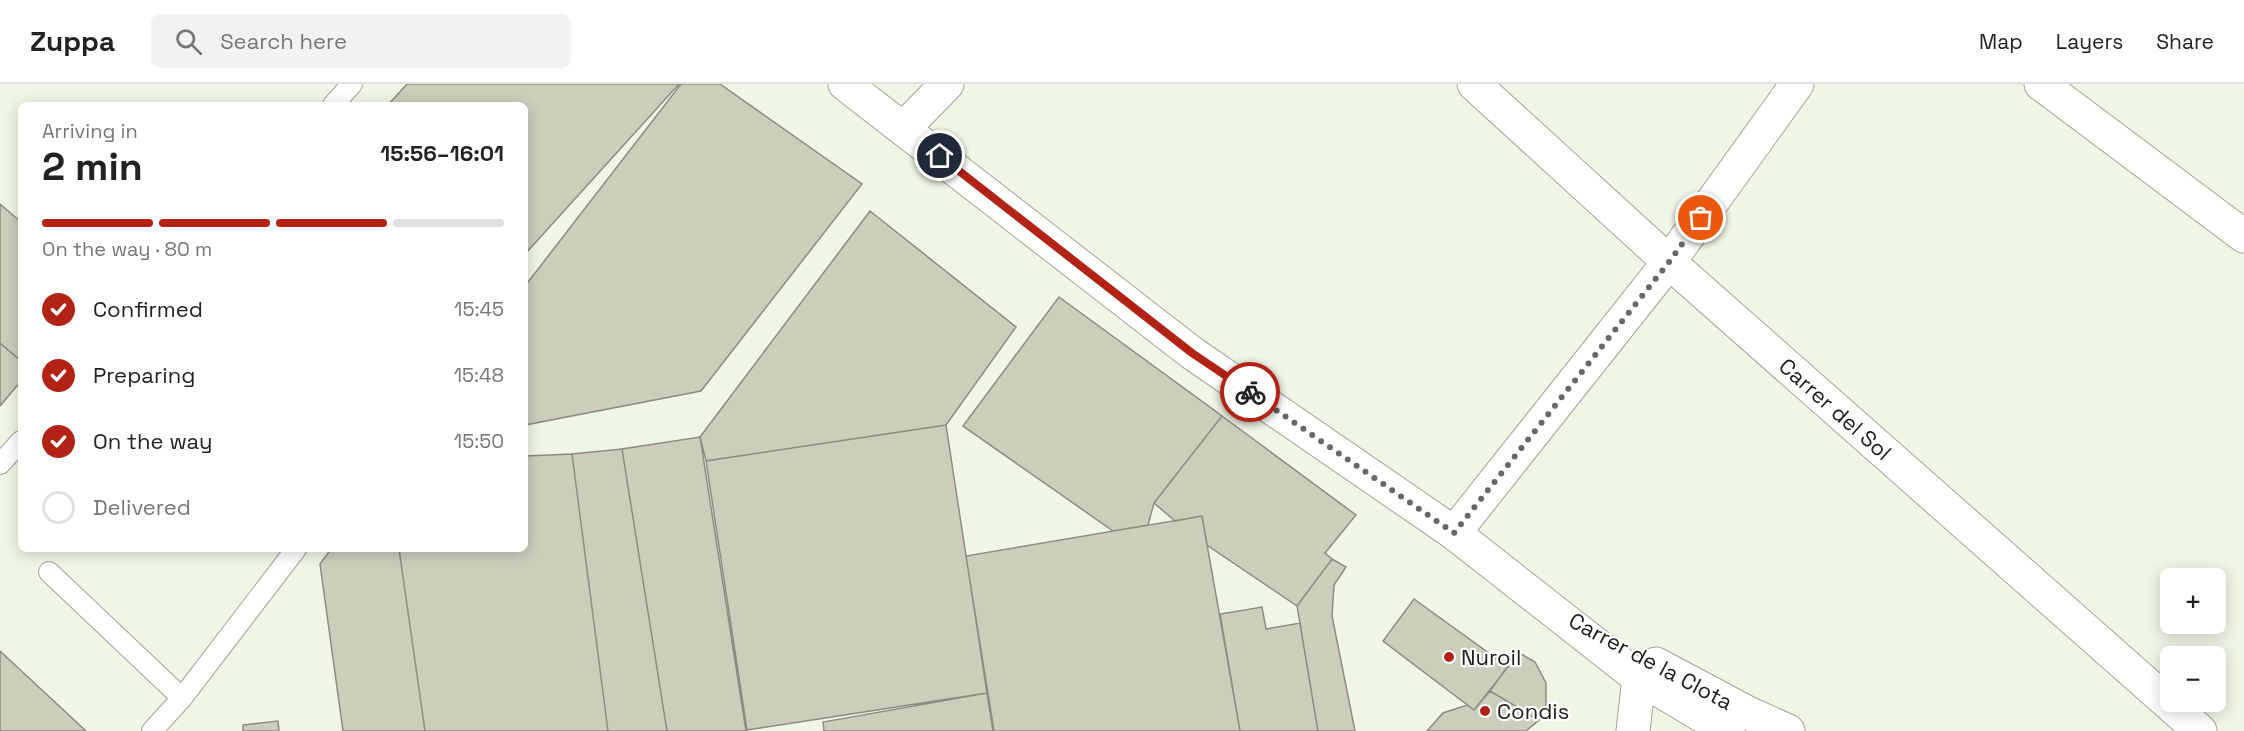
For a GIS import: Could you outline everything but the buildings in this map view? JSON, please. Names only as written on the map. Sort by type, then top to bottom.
[{"type":"street","name":"Carrer de la Clota","points":[[845,84],[1192,353],[1454,533],[1639,678],[1728,731]]},
{"type":"street","points":[[904,128],[947,84]]},
{"type":"street","name":"Carrer del Sol","points":[[1474,84],[1669,262],[2200,731]]},
{"type":"street","points":[[1454,533],[1669,262],[1797,84]]},
{"type":"street","points":[[2041,84],[2244,236]]},
{"type":"street","name":"Carrer de la Clota","points":[[1547,605],[1748,713],[1788,731]]},
{"type":"street","name":"Carrer de la Clota","points":[[1633,731],[1639,678]]},
{"type":"lane","points":[[336,102],[352,84]]},
{"type":"lane","points":[[0,464],[18,444]]},
{"type":"lane","points":[[152,731],[182,698],[294,552]]},
{"type":"lane","points":[[49,572],[182,698]]},
{"type":"way so far","points":[[1250,392],[1454,533],[1669,262],[1701,218]]},
{"type":"place","name":"Nuroil","points":[[1449,657]]},
{"type":"place","name":"Condis","points":[[1485,711]]},
{"type":"route","points":[[940,156],[1192,353],[1250,392]]}]
